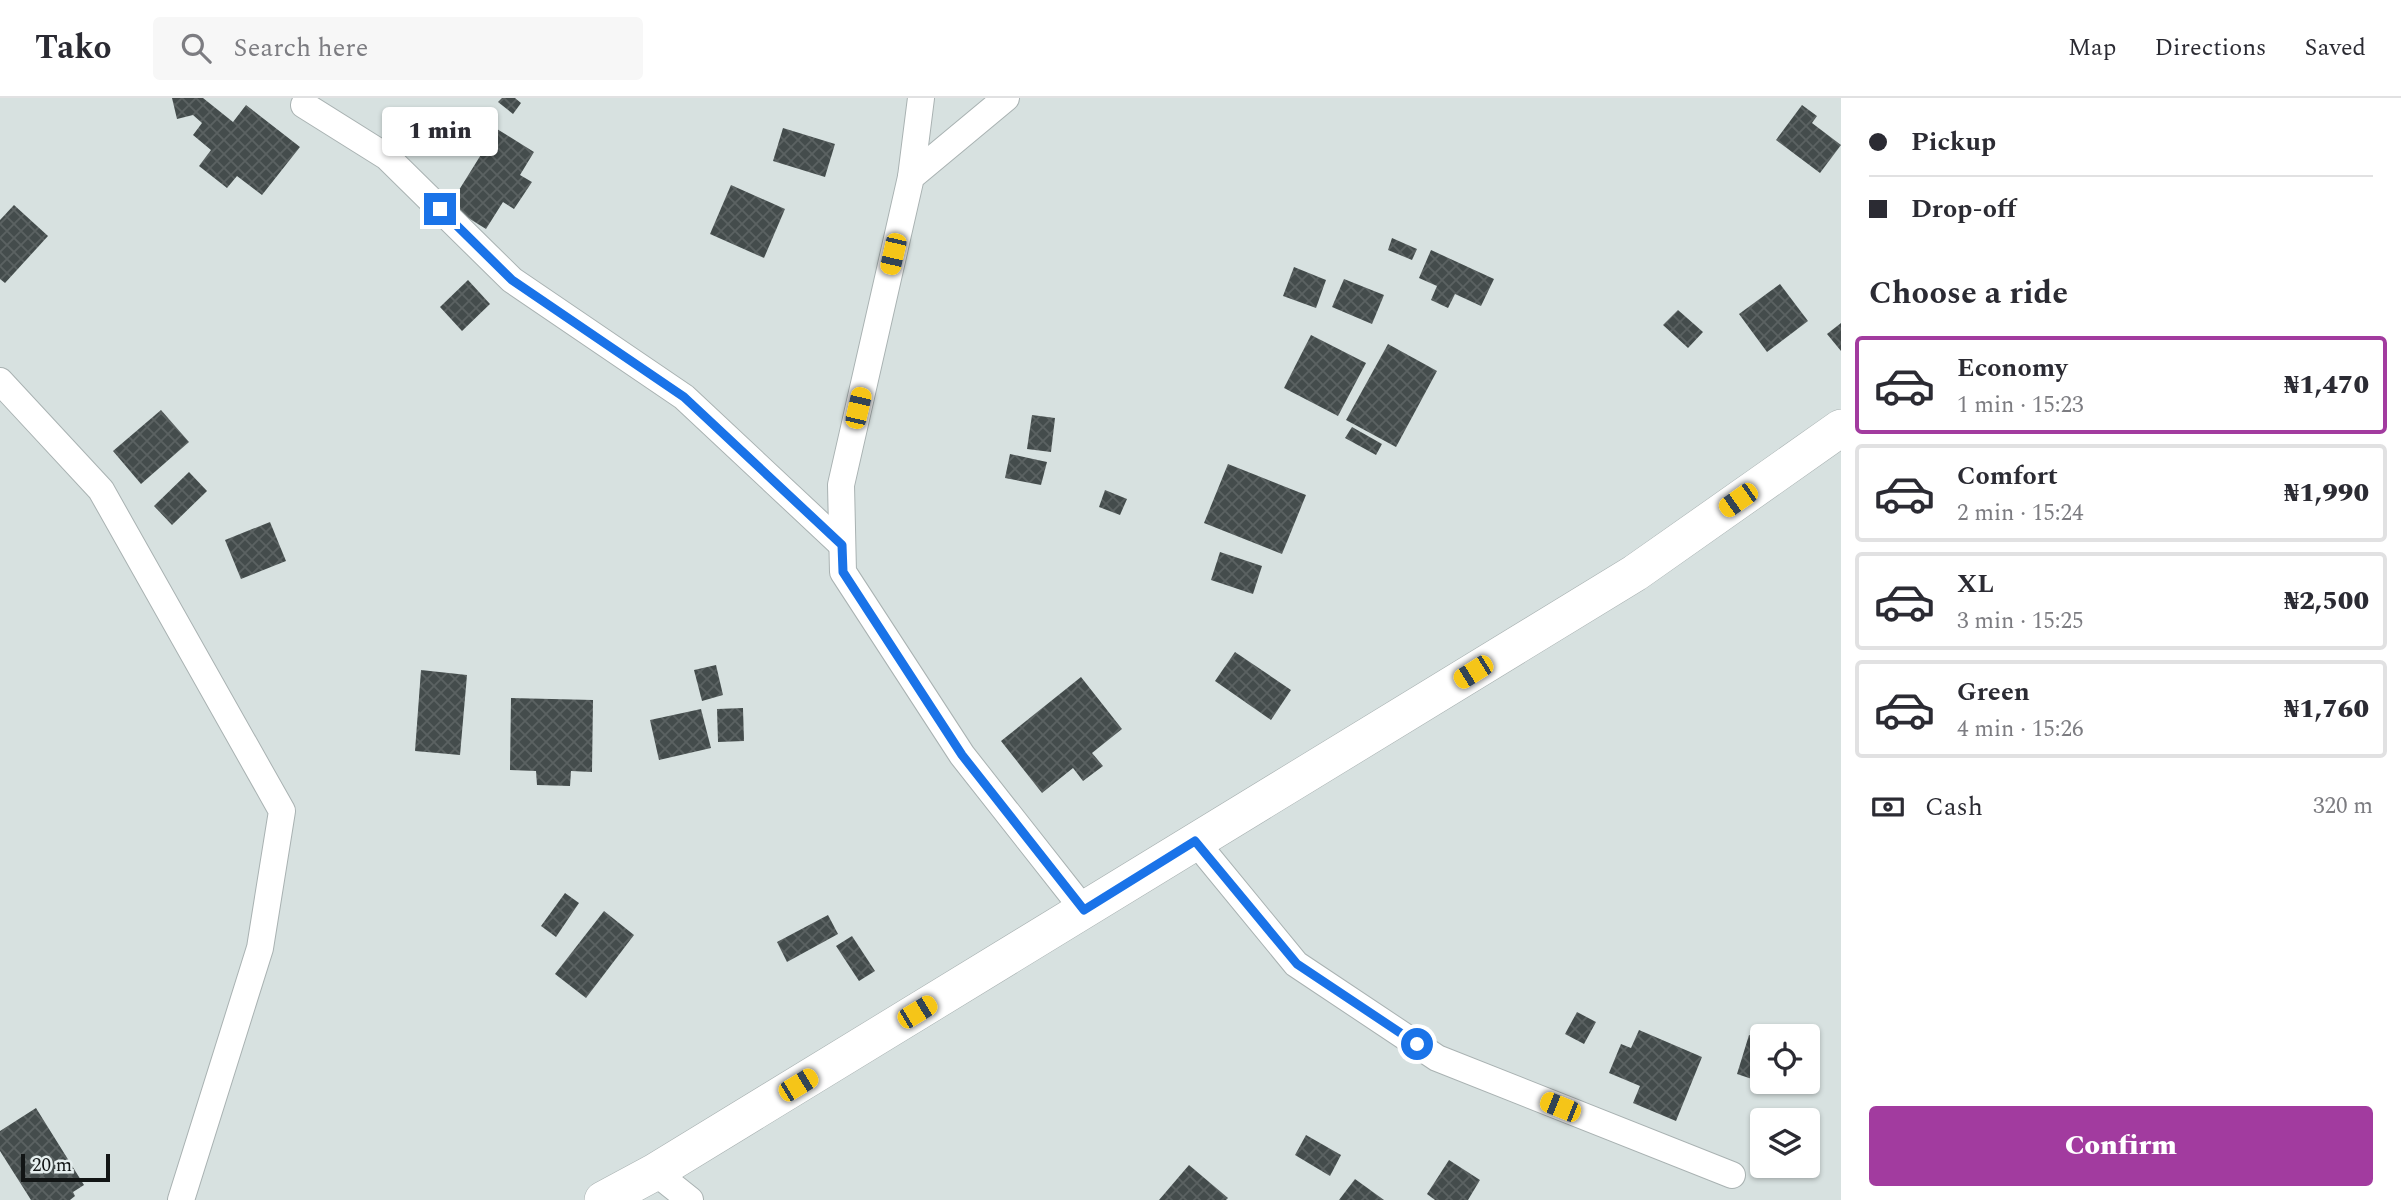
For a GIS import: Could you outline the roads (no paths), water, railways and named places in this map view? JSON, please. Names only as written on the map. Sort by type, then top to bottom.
[{"type":"main road","points":[[603,1200],[655,1172],[1635,573],[1841,428]]},
{"type":"street","points":[[921,98],[911,177],[841,485],[843,572],[962,755],[1084,910]]},
{"type":"street","points":[[911,177],[1006,98]]},
{"type":"street","points":[[304,105],[387,157],[512,280],[684,397],[842,545]]},
{"type":"street","points":[[0,382],[101,490],[282,811],[260,948],[181,1200]]},
{"type":"street","points":[[1195,841],[1297,964],[1437,1058],[1732,1175]]},
{"type":"street","points":[[655,1172],[690,1200]]}]
